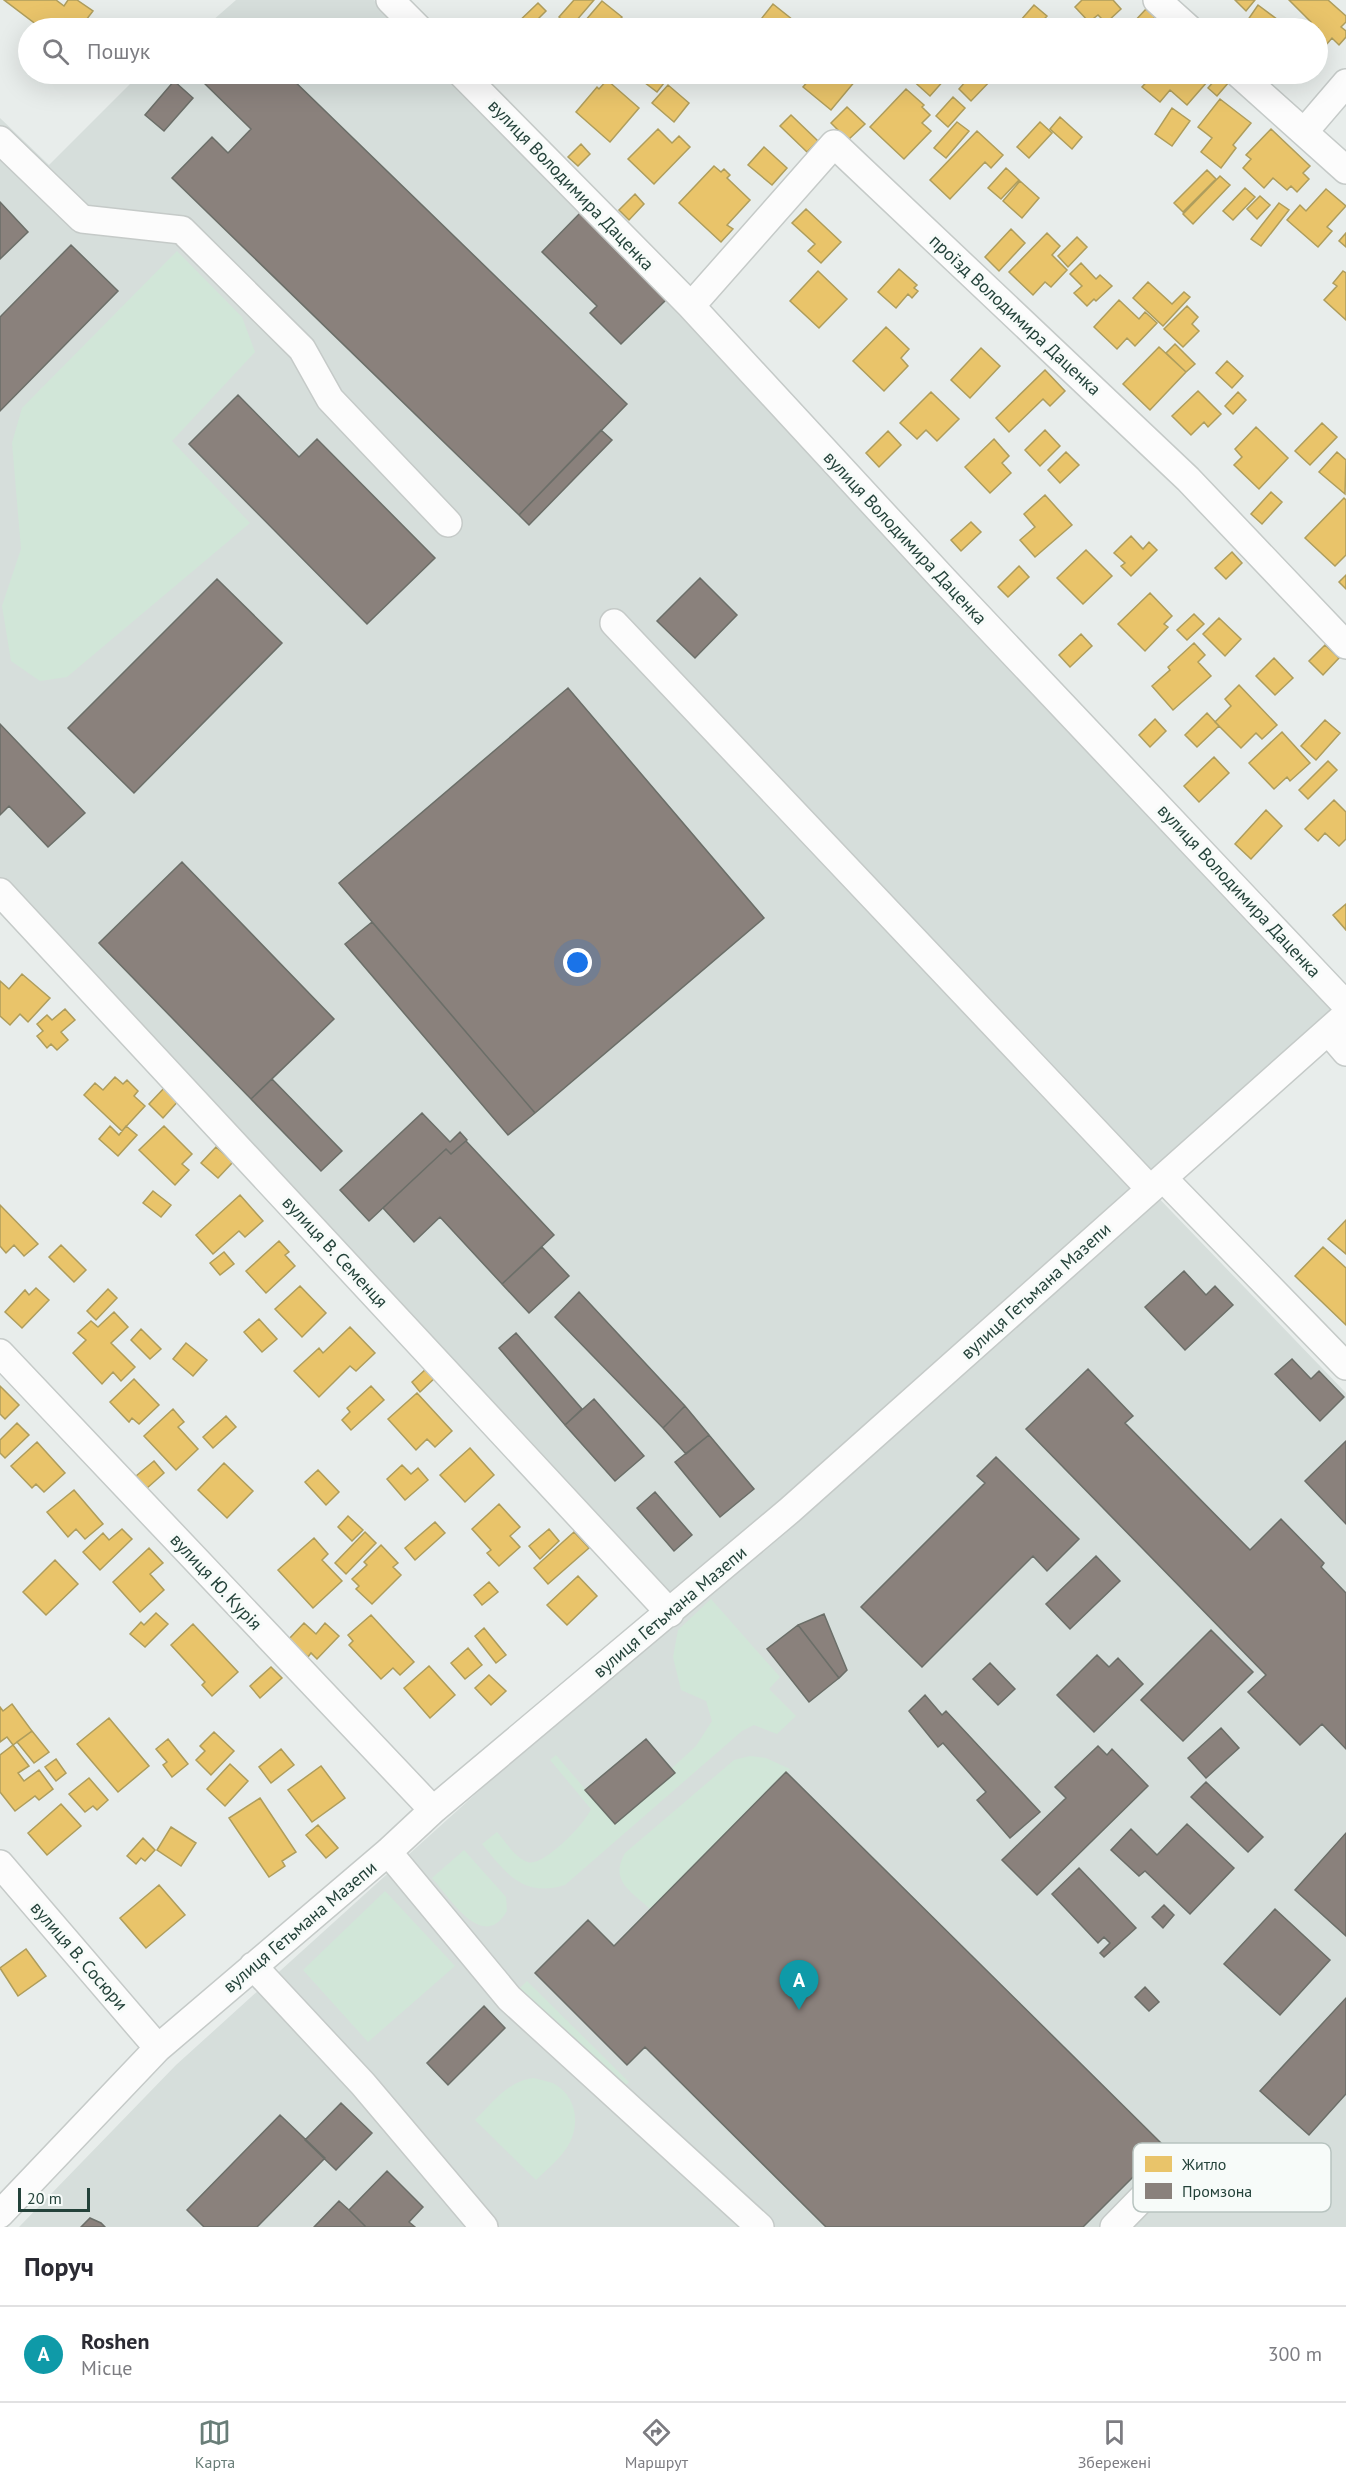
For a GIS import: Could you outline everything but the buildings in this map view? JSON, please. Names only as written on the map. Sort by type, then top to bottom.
[{"type":"street","points":[[390,0],[408,18]]},
{"type":"street","points":[[1157,0],[1177,18]]},
{"type":"street","points":[[1304,132],[1346,82]]},
{"type":"street","name":"вулиця Володимира Даценка","points":[[472,84],[690,306],[944,580],[1346,1005]]},
{"type":"street","points":[[1250,84],[1346,170]]},
{"type":"street","points":[[0,140],[82,219],[182,230],[302,349],[330,399],[448,523]]},
{"type":"street","name":"проїзд Володимира Даценка","points":[[690,306],[834,144],[1188,479],[1346,645]]},
{"type":"street","points":[[614,623],[1157,1184],[1346,1366]]},
{"type":"street","name":"вулиця В. Семенця","points":[[0,892],[670,1613]]},
{"type":"street","points":[[1337,1023],[1346,1052]]},
{"type":"street","name":"вулиця Гетьмана Мазепи","points":[[0,2214],[158,2048],[388,1852],[433,1810],[790,1510],[1337,1023]]},
{"type":"street","name":"вулиця Ю. Курія","points":[[0,1353],[433,1810]]},
{"type":"street","points":[[388,1852],[509,1998],[760,2227]]},
{"type":"street","name":"вулиця В. Сосюри","points":[[0,1864],[158,2048]]},
{"type":"street","points":[[253,1966],[363,2084],[484,2227]]},
{"type":"street","points":[[1114,2227],[1133,2208]]},
{"type":"shaded area","points":[[236,0],[374,0],[393,18],[215,18]]},
{"type":"shaded area","points":[[130,84],[459,84],[1346,1005],[1328,1032],[1150,1189],[1346,1393],[1346,2227],[19,2227],[176,2065],[785,1514],[667,1594],[0,880],[0,118],[49,165]]},
{"type":"green space","points":[[177,251],[242,317],[255,352],[172,441],[250,523],[67,677],[40,681],[11,661],[2,606],[21,549],[12,443],[22,408]]},
{"type":"green space","points":[[711,1599],[780,1677],[769,1689],[796,1716],[777,1734],[754,1725],[742,1731],[565,1885],[538,1888],[517,1880],[482,1844],[497,1832],[519,1857],[528,1862],[535,1862],[553,1852],[563,1843],[581,1824],[591,1809],[550,1760],[556,1755],[615,1824],[675,1773],[672,1768],[696,1746],[712,1721],[706,1701],[681,1690],[673,1657],[678,1630]]},
{"type":"green space","points":[[750,1756],[766,1758],[790,1769],[650,1909],[624,1885],[619,1871],[625,1853],[734,1760]]},
{"type":"green space","points":[[464,1850],[506,1897],[507,1911],[498,1922],[488,1926],[477,1924],[467,1918],[432,1878]]},
{"type":"green space","points":[[385,1891],[455,1966],[368,2042],[303,1970]]},
{"type":"green space","points":[[527,1981],[629,2082],[616,2094],[517,1991]]},
{"type":"green space","points":[[534,2078],[553,2083],[562,2089],[573,2106],[575,2115],[573,2135],[569,2144],[560,2157],[536,2180],[475,2120],[516,2083]]},
{"type":"place","name":"Roshen","points":[[799,2010]]}]
